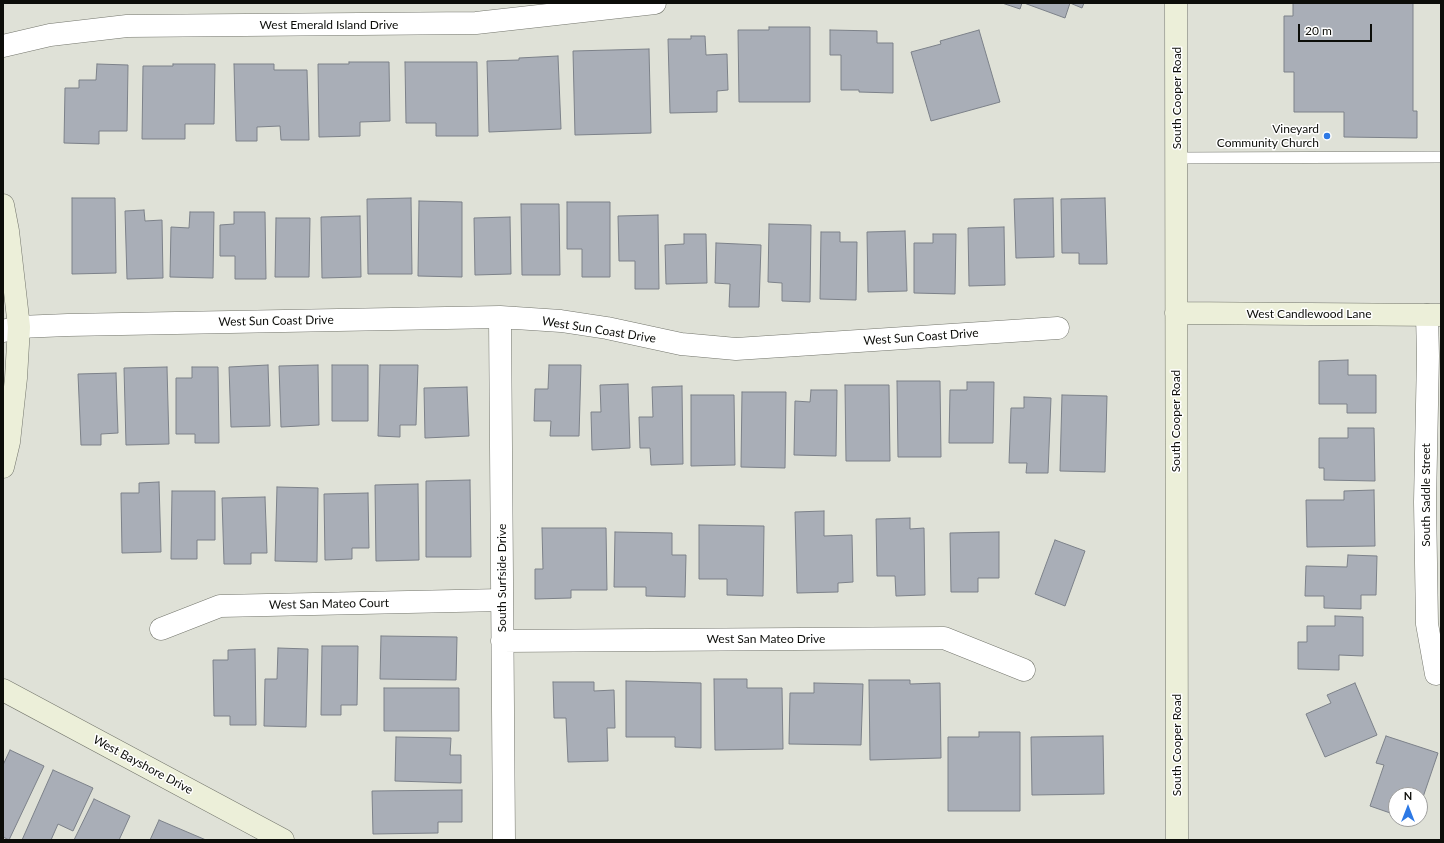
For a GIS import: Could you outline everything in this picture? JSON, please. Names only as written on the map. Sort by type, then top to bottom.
[{"type":"main road","name":"South Cooper Road","points":[[1176,3],[1177,840]]},
{"type":"main road","points":[[3,206],[10,245],[11,329],[16,378],[8,442],[3,467]]},
{"type":"main road","name":"West Candlewood Lane","points":[[1176,313],[1434,315]]},
{"type":"main road","name":"West Bayshore Drive","points":[[3,690],[282,840]]},
{"type":"street","name":"West Emerald Island Drive","points":[[3,46],[50,35],[127,26],[476,23],[655,3]]},
{"type":"street","name":"South Saddle Street","points":[[1434,315],[1428,356],[1433,502],[1427,624],[1436,674]]},
{"type":"street","name":"West Sun Coast Drive","points":[[11,329],[68,325],[500,317],[561,321],[607,328],[681,344],[736,349],[1058,328]]},
{"type":"street","name":"South Surfside Drive","points":[[500,317],[504,840]]},
{"type":"street","name":"West San Mateo Court","points":[[161,629],[220,606],[502,600]]},
{"type":"street","name":"West San Mateo Drive","points":[[502,641],[944,638],[1024,670]]},
{"type":"lane","points":[[1177,158],[1441,157]]},
{"type":"building","points":[[1002,3],[1022,3],[1020,9]]},
{"type":"building","points":[[1024,3],[1070,3],[1065,18]]},
{"type":"building","points":[[1070,3],[1084,3],[1082,8]]},
{"type":"building","points":[[1293,3],[1413,3],[1413,111],[1417,111],[1417,138],[1344,137],[1344,112],[1294,112],[1294,72],[1284,72],[1284,16],[1293,16]]},
{"type":"building","points":[[769,27],[810,27],[810,102],[739,102],[738,30],[769,30]]},
{"type":"building","points":[[830,30],[877,31],[877,43],[893,43],[893,93],[841,90],[841,55],[830,55]]},
{"type":"building","points":[[979,30],[1000,102],[931,121],[911,52],[941,44],[940,41]]},
{"type":"building","points":[[691,36],[705,36],[706,55],[727,54],[728,90],[717,91],[717,112],[670,113],[668,39],[691,39]]},
{"type":"building","points":[[649,49],[651,133],[575,135],[573,51]]},
{"type":"building","points":[[558,56],[561,129],[489,132],[487,61],[519,60],[519,58]]},
{"type":"building","points":[[349,62],[389,62],[390,121],[360,122],[360,136],[319,137],[318,64],[349,64]]},
{"type":"building","points":[[405,62],[477,62],[478,136],[436,136],[436,123],[406,123]]},
{"type":"building","points":[[97,64],[128,65],[127,131],[99,131],[99,144],[64,143],[65,88],[79,88],[79,80],[96,80]]},
{"type":"building","points":[[173,64],[215,64],[214,124],[185,124],[185,139],[142,139],[143,66],[173,66]]},
{"type":"building","points":[[234,64],[274,64],[274,70],[307,70],[309,140],[281,140],[280,126],[257,127],[257,141],[236,141]]},
{"type":"building","points":[[72,198],[115,198],[116,273],[72,274]]},
{"type":"building","points":[[411,198],[412,274],[368,274],[367,199]]},
{"type":"building","points":[[1053,198],[1054,257],[1016,258],[1014,199]]},
{"type":"building","points":[[1105,198],[1107,264],[1079,264],[1079,253],[1062,253],[1061,199]]},
{"type":"building","points":[[419,201],[462,202],[462,277],[418,276]]},
{"type":"building","points":[[567,202],[610,202],[610,277],[582,277],[582,249],[567,249]]},
{"type":"building","points":[[521,204],[559,204],[560,275],[522,275]]},
{"type":"building","points":[[144,210],[145,221],[162,220],[163,278],[127,279],[125,211]]},
{"type":"building","points":[[190,212],[214,212],[213,278],[170,277],[171,227],[189,228]]},
{"type":"building","points":[[234,212],[265,212],[266,279],[235,279],[235,256],[220,256],[220,225],[234,224]]},
{"type":"building","points":[[658,215],[659,289],[635,289],[635,261],[619,261],[618,216]]},
{"type":"building","points":[[360,216],[361,277],[322,278],[321,217]]},
{"type":"building","points":[[510,217],[511,274],[475,275],[474,218]]},
{"type":"building","points":[[276,218],[310,218],[309,277],[275,277]]},
{"type":"building","points":[[769,224],[811,225],[810,302],[782,301],[782,283],[768,282]]},
{"type":"building","points":[[1004,227],[1005,285],[969,286],[968,228]]},
{"type":"building","points":[[905,231],[907,291],[868,292],[867,232]]},
{"type":"building","points":[[821,232],[840,232],[840,242],[857,242],[856,300],[820,299]]},
{"type":"building","points":[[684,234],[706,234],[707,283],[666,284],[665,245],[684,244]]},
{"type":"building","points":[[933,234],[956,234],[955,294],[914,293],[914,243],[933,243]]},
{"type":"building","points":[[716,243],[761,245],[759,307],[729,307],[730,284],[715,283]]},
{"type":"building","points":[[1348,360],[1348,375],[1376,375],[1376,413],[1347,413],[1347,404],[1319,404],[1319,361]]},
{"type":"building","points":[[268,365],[270,426],[231,427],[229,367]]},
{"type":"building","points":[[318,365],[319,425],[281,427],[279,366]]},
{"type":"building","points":[[332,365],[368,365],[368,421],[332,421]]},
{"type":"building","points":[[380,365],[418,365],[416,425],[400,425],[400,437],[378,436]]},
{"type":"building","points":[[549,365],[581,365],[579,436],[550,436],[551,421],[534,421],[535,389],[548,389]]},
{"type":"building","points":[[167,367],[169,444],[126,445],[124,368]]},
{"type":"building","points":[[192,367],[218,367],[219,443],[195,443],[195,434],[176,434],[176,378],[192,378]]},
{"type":"building","points":[[116,373],[118,433],[101,434],[101,445],[81,445],[78,374]]},
{"type":"building","points":[[897,381],[940,381],[941,457],[898,457]]},
{"type":"building","points":[[967,382],[994,382],[993,443],[949,443],[950,390],[967,390]]},
{"type":"building","points":[[628,384],[630,448],[592,450],[591,412],[601,412],[600,385]]},
{"type":"building","points":[[845,385],[889,385],[890,461],[846,461]]},
{"type":"building","points":[[682,386],[683,464],[651,465],[650,448],[640,448],[639,417],[653,417],[652,387]]},
{"type":"building","points":[[467,387],[469,436],[425,438],[424,388]]},
{"type":"building","points":[[811,390],[837,390],[836,456],[794,455],[795,401],[810,402]]},
{"type":"building","points":[[742,392],[786,392],[785,468],[741,467]]},
{"type":"building","points":[[691,395],[734,395],[735,465],[691,466]]},
{"type":"building","points":[[1062,395],[1107,396],[1105,472],[1060,471]]},
{"type":"building","points":[[1024,397],[1051,398],[1048,473],[1026,473],[1027,463],[1009,463],[1011,408],[1024,408]]},
{"type":"building","points":[[1348,428],[1374,428],[1375,481],[1324,480],[1324,468],[1319,468],[1319,438],[1348,438]]},
{"type":"building","points":[[470,480],[471,557],[426,557],[426,481]]},
{"type":"building","points":[[159,482],[161,552],[122,553],[121,493],[139,493],[139,483]]},
{"type":"building","points":[[418,484],[419,560],[376,561],[375,485]]},
{"type":"building","points":[[277,487],[318,488],[317,562],[275,561]]},
{"type":"building","points":[[1374,490],[1375,546],[1307,547],[1306,500],[1344,500],[1344,491]]},
{"type":"building","points":[[172,491],[215,491],[215,540],[197,540],[197,559],[171,559]]},
{"type":"building","points":[[368,493],[369,548],[352,548],[352,559],[325,560],[324,494]]},
{"type":"building","points":[[265,497],[267,553],[251,553],[251,564],[224,564],[222,498]]},
{"type":"building","points":[[824,511],[824,536],[852,535],[853,582],[838,583],[838,592],[797,593],[795,512]]},
{"type":"building","points":[[910,518],[910,529],[924,528],[925,595],[896,596],[895,576],[877,576],[876,519]]},
{"type":"building","points":[[699,525],[764,526],[763,596],[727,595],[727,579],[699,579]]},
{"type":"building","points":[[542,528],[606,528],[607,590],[571,590],[571,598],[535,599],[535,569],[543,569]]},
{"type":"building","points":[[615,532],[672,533],[672,555],[686,555],[685,597],[646,596],[646,587],[614,587]]},
{"type":"building","points":[[999,532],[999,578],[978,578],[978,592],[951,592],[950,533]]},
{"type":"building","points":[[1055,540],[1085,551],[1065,606],[1035,594]]},
{"type":"building","points":[[1348,555],[1377,556],[1376,595],[1361,595],[1361,609],[1324,608],[1324,596],[1305,596],[1306,566],[1347,567]]},
{"type":"building","points":[[1335,616],[1363,617],[1363,656],[1339,655],[1339,670],[1298,669],[1298,642],[1307,642],[1307,626],[1335,626]]},
{"type":"building","points":[[381,636],[457,637],[456,680],[380,679]]},
{"type":"building","points":[[322,646],[358,646],[357,705],[341,705],[341,715],[321,715]]},
{"type":"building","points":[[278,648],[308,649],[306,727],[264,726],[265,679],[277,679]]},
{"type":"building","points":[[255,649],[256,725],[230,725],[230,716],[214,716],[213,660],[228,660],[228,650]]},
{"type":"building","points":[[714,679],[747,679],[747,688],[782,688],[783,749],[715,750]]},
{"type":"building","points":[[869,680],[910,680],[910,684],[940,683],[941,758],[870,760]]},
{"type":"building","points":[[626,681],[701,683],[701,748],[675,747],[675,737],[626,737]]},
{"type":"building","points":[[553,682],[594,682],[594,691],[614,690],[615,728],[607,728],[608,761],[568,762],[566,718],[554,718]]},
{"type":"building","points":[[814,683],[863,684],[861,745],[789,744],[790,693],[814,693]]},
{"type":"building","points":[[1355,683],[1377,735],[1325,757],[1306,714],[1331,703],[1327,695]]},
{"type":"building","points":[[384,688],[459,688],[459,731],[384,731]]},
{"type":"building","points":[[979,732],[1020,732],[1020,811],[948,811],[948,737],[979,737]]},
{"type":"building","points":[[1103,736],[1104,794],[1032,795],[1031,737]]},
{"type":"building","points":[[1386,736],[1438,753],[1426,787],[1388,787],[1388,812],[1370,806],[1384,765],[1376,763]]},
{"type":"building","points":[[396,737],[451,738],[450,755],[461,755],[461,783],[395,781]]},
{"type":"building","points":[[10,750],[44,766],[9,840],[3,837],[3,765]]},
{"type":"building","points":[[53,770],[93,788],[73,831],[58,824],[51,840],[22,840]]},
{"type":"building","points":[[462,790],[462,822],[438,822],[438,833],[373,834],[372,791]]},
{"type":"building","points":[[94,799],[130,816],[119,840],[74,840]]},
{"type":"building","points":[[159,820],[206,840],[150,840]]},
{"type":"place","name":"Vineyard Community Church","points":[[1327,136]]}]
